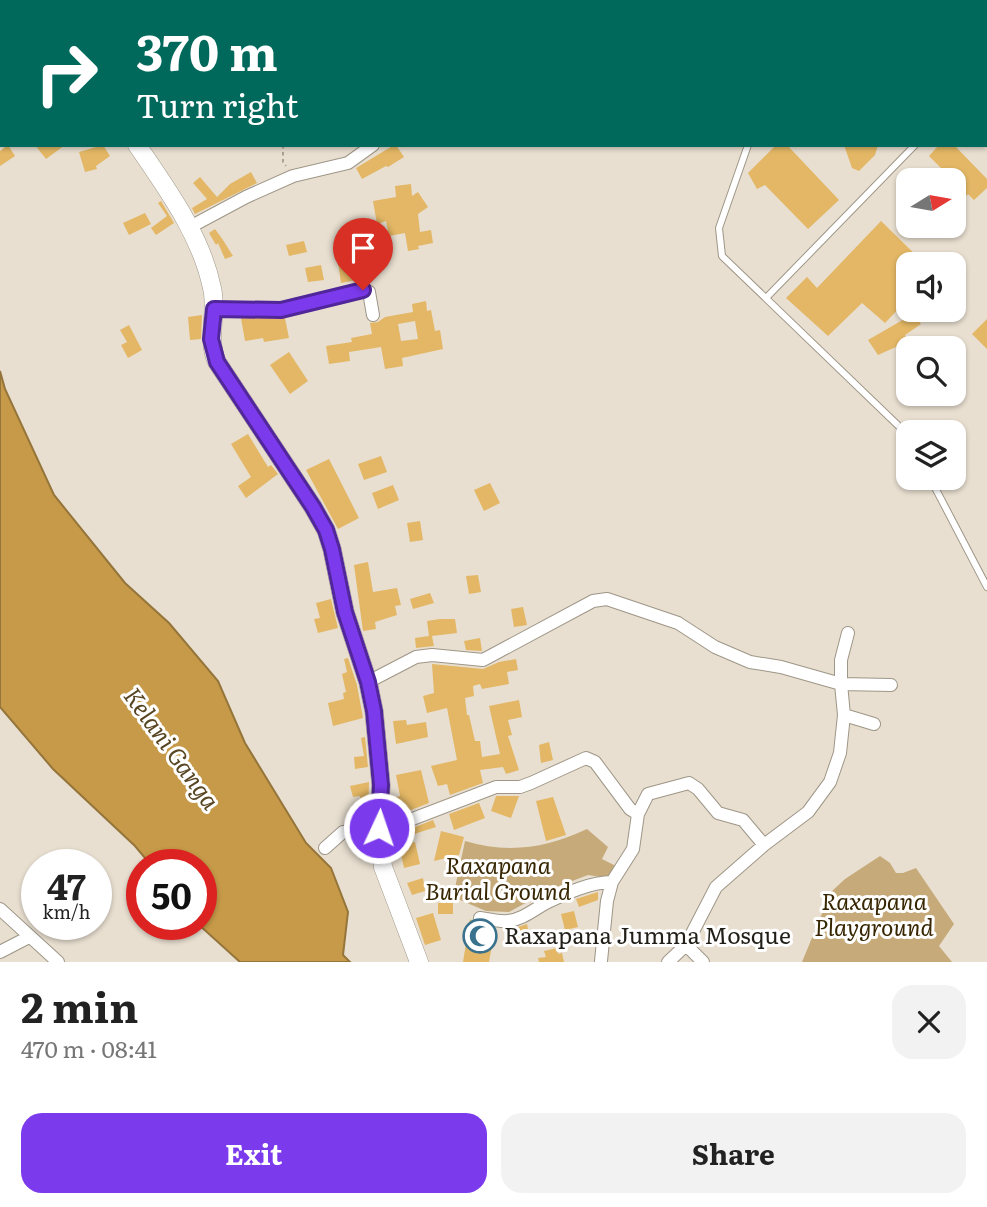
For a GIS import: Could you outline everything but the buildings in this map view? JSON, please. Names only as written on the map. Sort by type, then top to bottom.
[{"type":"main road","points":[[138,147],[190,227],[213,289],[211,339],[217,362],[326,530],[345,612],[368,682],[374,711],[379,747],[379,828],[383,867],[419,962]]},
{"type":"street","points":[[190,227],[293,176],[348,163],[370,147]]},
{"type":"street","points":[[214,309],[281,310],[363,290],[369,292],[373,315]]},
{"type":"street","points":[[368,682],[416,657],[432,654],[483,660],[593,601],[607,599],[678,622],[715,647],[751,662],[781,667],[841,684],[891,685]]},
{"type":"street","points":[[667,962],[686,946],[716,887],[764,845],[808,812],[830,782],[840,753],[844,715],[841,660],[848,633]]},
{"type":"street","points":[[844,715],[874,724]]},
{"type":"street","points":[[324,848],[343,832],[379,828],[439,810],[496,787],[531,783],[586,758],[594,762],[630,809],[638,814]]},
{"type":"street","points":[[601,962],[607,901],[612,882],[633,849],[638,814],[648,794],[689,783],[698,789],[718,813],[743,820],[764,845]]},
{"type":"street","points":[[480,918],[506,921],[524,916],[548,902],[590,885],[612,882]]},
{"type":"street","points":[[0,909],[21,929]]},
{"type":"street","points":[[0,952],[23,940]]},
{"type":"street","points":[[32,940],[58,962]]},
{"type":"street","points":[[686,946],[703,962]]},
{"type":"lane","points":[[747,147],[719,228],[722,256],[896,423]]},
{"type":"lane","points":[[766,298],[913,147]]},
{"type":"lane","points":[[936,490],[987,587]]},
{"type":"path","points":[[283,147],[284,162],[293,176]]},
{"type":"green space","name":"Raxapana Burial Ground","points":[[587,829],[608,847],[602,859],[616,866],[608,878],[588,875],[551,889],[509,912],[486,911],[453,897],[465,841],[497,847],[527,847],[557,841]]},
{"type":"green space","name":"Raxapana Playground","points":[[880,856],[890,863],[896,873],[916,868],[954,924],[939,946],[952,962],[802,962],[831,892],[845,879]]},
{"type":"water","name":"Kelani Ganga","points":[[0,371],[5,389],[54,495],[125,583],[169,623],[218,681],[245,743],[306,843],[331,868],[348,912],[343,955],[350,962],[240,962],[216,940],[217,849],[138,849],[53,769],[0,707]]},
{"type":"place","name":"Raxapana Jumma Mosque","points":[[480,936]]},
{"type":"route","points":[[363,290],[281,310],[214,309],[211,339],[217,362],[326,530],[345,612],[368,682],[374,711],[381,785],[379,828]]}]
